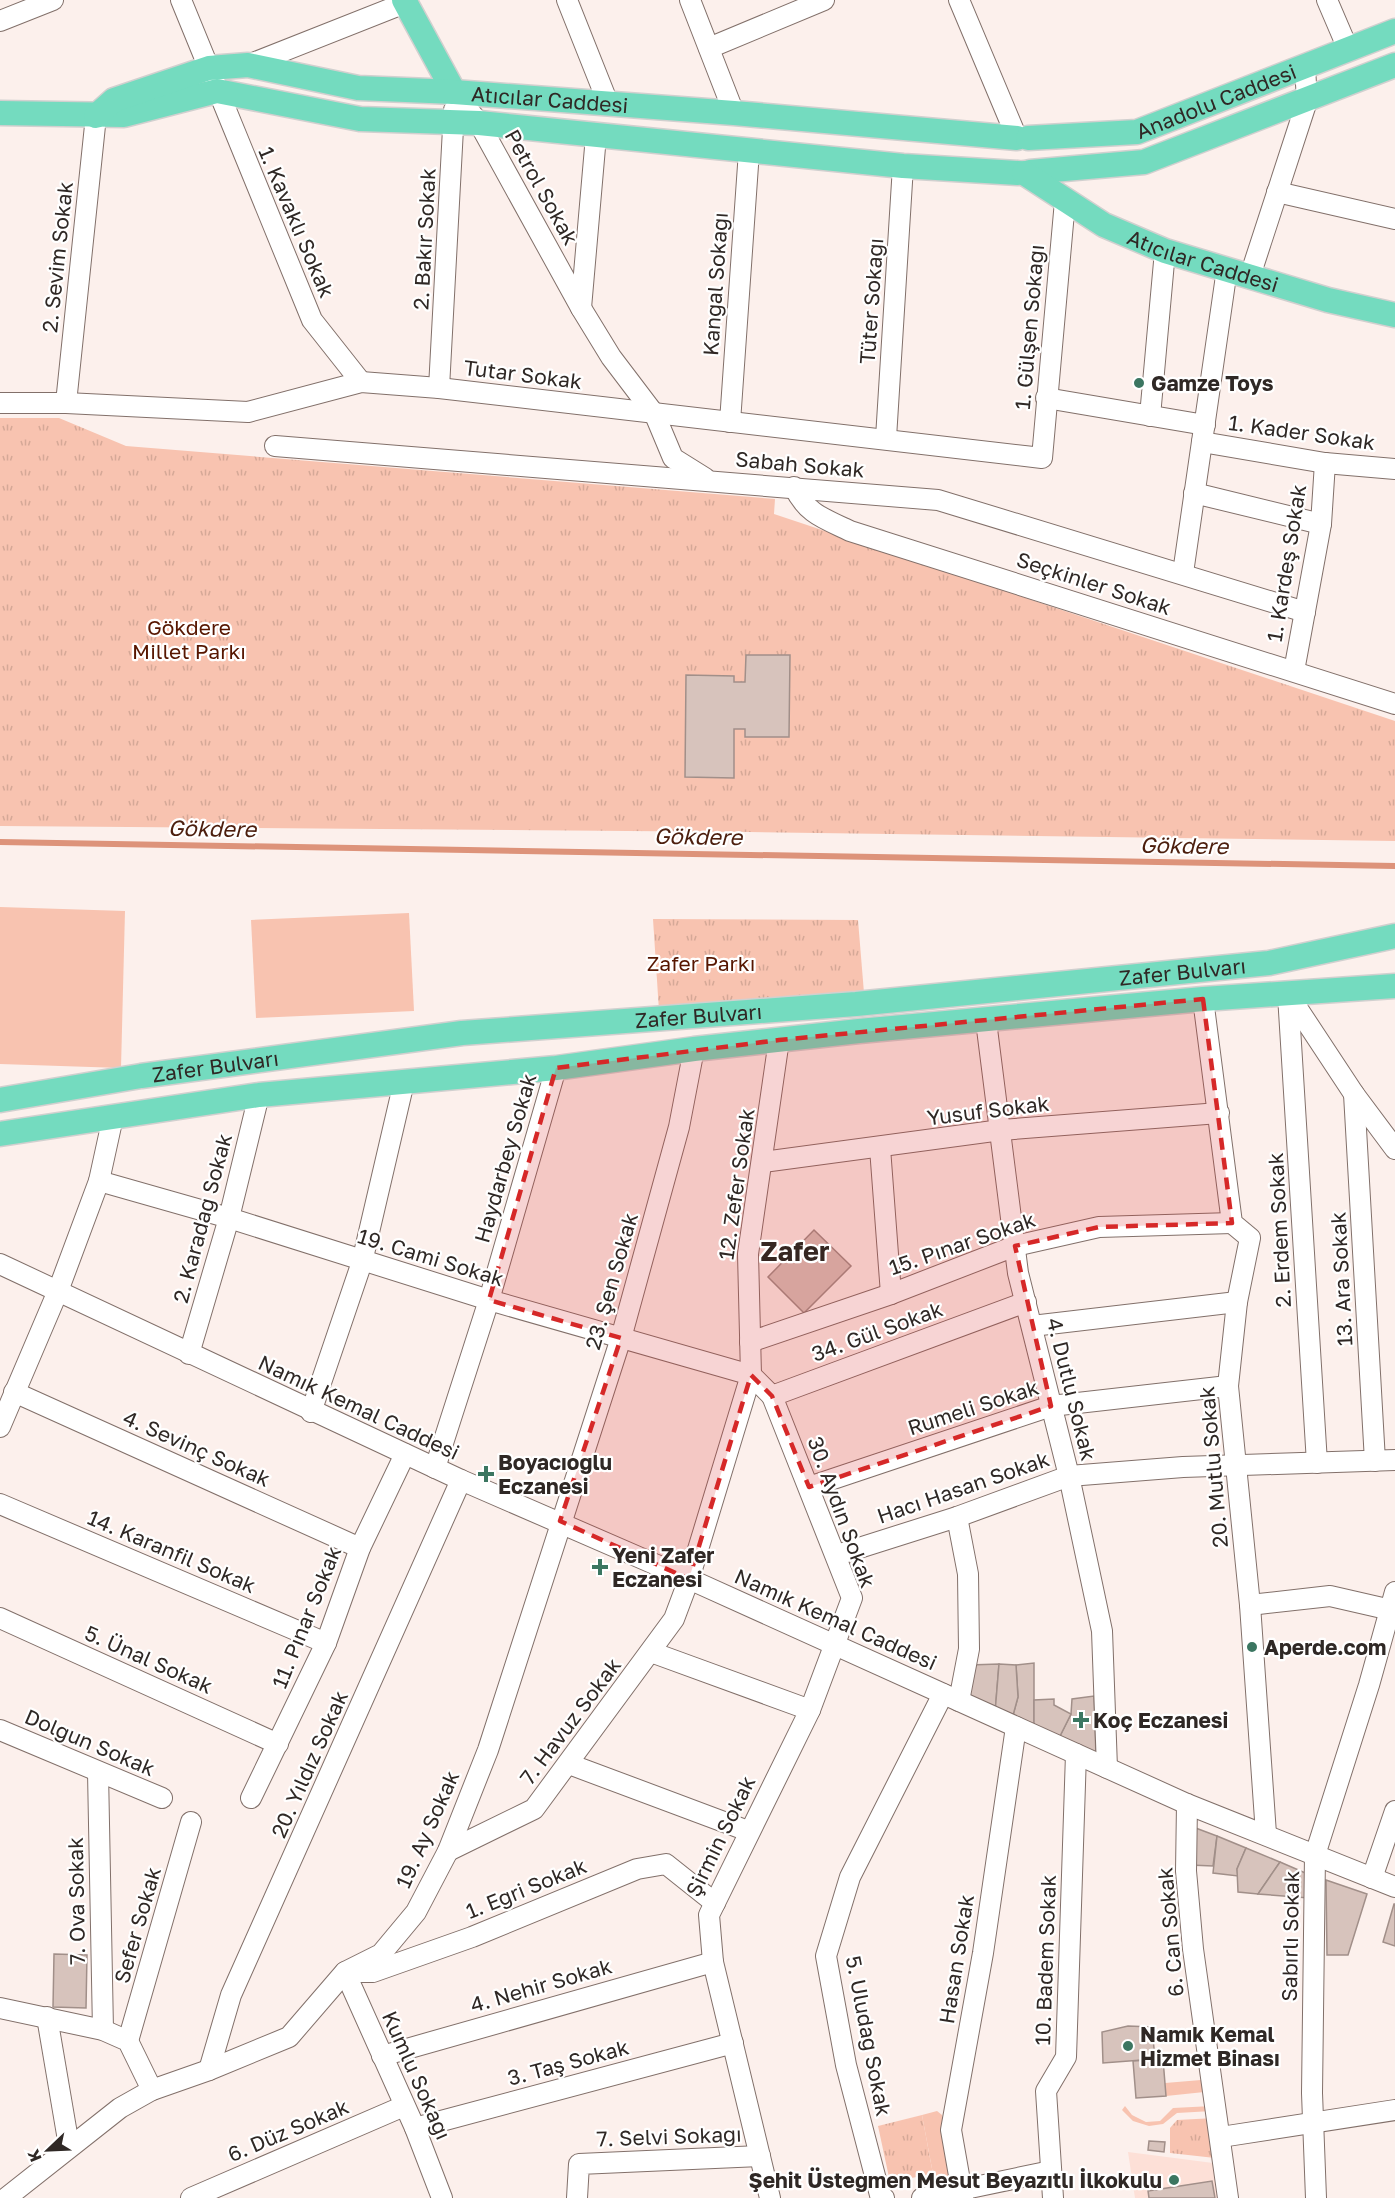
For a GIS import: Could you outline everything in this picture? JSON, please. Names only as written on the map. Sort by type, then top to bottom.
[{"type":"main road","points":[[405,1],[454,92]]},
{"type":"main road","name":"Anadolu Caddesi","points":[[1022,138],[1137,132],[1395,31]]},
{"type":"main road","name":"Atıcılar Caddesi","points":[[0,113],[124,115],[248,65],[358,88],[608,103],[1022,138]]},
{"type":"main road","name":"Anadolu Caddesi","points":[[1024,173],[1144,162],[1395,65]]},
{"type":"main road","name":"Atıcılar Caddesi","points":[[213,79],[360,119],[479,123],[903,166],[1024,173],[1104,225],[1165,251],[1328,300],[1395,315]]},
{"type":"main road","points":[[1022,138],[1035,142],[1041,152],[1039,164],[1024,173]]},
{"type":"main road","name":"Zafer Bulvarı","points":[[0,1100],[141,1076],[462,1033],[856,1004],[1269,963],[1395,936]]},
{"type":"main road","name":"Zafer Bulvarı","points":[[0,1134],[259,1095],[556,1068],[779,1040],[1203,999],[1395,987]]},
{"type":"street","points":[[0,21],[53,0]]},
{"type":"street","name":"1. Kavaklı Sokak","points":[[181,0],[312,320],[361,382]]},
{"type":"street","points":[[567,0],[608,103]]},
{"type":"street","points":[[690,0],[734,113]]},
{"type":"street","points":[[709,48],[824,0]]},
{"type":"street","points":[[1327,0],[1348,49]]},
{"type":"street","points":[[248,65],[405,1]]},
{"type":"street","points":[[966,2],[1022,138]]},
{"type":"street","points":[[1183,573],[1204,434],[1239,272],[1277,192],[1307,100],[1305,67]]},
{"type":"street","name":"2. Bakır Sokak","points":[[440,388],[454,92]]},
{"type":"street","name":"Petrol Sokak","points":[[454,92],[479,123],[581,308],[611,357],[655,415],[674,458],[709,480]]},
{"type":"street","name":"2. Sevim Sokak","points":[[66,403],[96,116]]},
{"type":"street","name":"Petrol Sokak","points":[[581,308],[596,136]]},
{"type":"street","name":"Kangal Sokağı","points":[[730,422],[749,151]]},
{"type":"street","name":"Tüter Sokağı","points":[[886,438],[903,166]]},
{"type":"street","points":[[1277,192],[1395,219]]},
{"type":"street","name":"1. Gülşen Sokağı","points":[[1042,458],[1065,201]]},
{"type":"street","points":[[1150,416],[1165,251]]},
{"type":"street","name":"Tutar Sokak","points":[[0,404],[66,403],[248,412],[361,382],[440,388],[655,415],[886,438],[1042,458]]},
{"type":"street","name":"1. Kader Sokak","points":[[1046,398],[1150,416],[1204,434],[1325,463],[1395,469]]},
{"type":"street","name":"Sabah Sokak","points":[[274,446],[938,500],[1305,612]]},
{"type":"street","name":"1. Kardeş Sokak","points":[[1294,671],[1321,524],[1325,463]]},
{"type":"street","name":"Seçkinler Sokak","points":[[794,487],[802,503],[811,513],[850,531],[1395,704]]},
{"type":"street","points":[[1194,493],[1321,524]]},
{"type":"street","points":[[1288,995],[1354,1094],[1395,1149]]},
{"type":"street","name":"2. Erdem Sokak","points":[[1288,995],[1317,1463]]},
{"type":"street","points":[[1203,999],[1232,1223]]},
{"type":"street","name":"4. Dutlu Sokak","points":[[986,1021],[1015,1246],[1026,1302],[1069,1476],[1102,1631],[1107,1768]]},
{"type":"street","name":"12. Zefer Sokak","points":[[689,1579],[751,1375],[748,1254],[779,1040]]},
{"type":"street","name":"23. Şen Sokak","points":[[560,1521],[621,1338],[679,1126],[694,1049]]},
{"type":"street","name":"Haydarbey Sokak","points":[[435,1468],[489,1300],[556,1068]]},
{"type":"street","points":[[311,1412],[362,1262],[404,1083]]},
{"type":"street","name":"13. Ara Sokak","points":[[1354,1094],[1375,1461]]},
{"type":"street","name":"2. Karadağ Sokak","points":[[189,1354],[228,1218],[259,1095]]},
{"type":"street","name":"Yusuf Sokak","points":[[763,1162],[1001,1130],[1219,1113]]},
{"type":"street","points":[[0,1427],[58,1292],[99,1180],[113,1117]]},
{"type":"street","points":[[880,1148],[891,1293]]},
{"type":"street","name":"19. Cami Sokak","points":[[99,1180],[489,1300],[751,1375]]},
{"type":"street","name":"15. Pınar Sokak","points":[[750,1342],[891,1293],[1015,1246],[1099,1227],[1232,1223]]},
{"type":"street","name":"20. Mutlu Sokak","points":[[1232,1223],[1250,1239],[1237,1302],[1228,1386],[1250,1605],[1266,1834]]},
{"type":"street","name":"Namık Kemal Caddesi","points":[[0,1264],[311,1412],[461,1480],[560,1521],[1187,1804],[1395,1887]]},
{"type":"street","name":"34. Gül Sokak","points":[[772,1396],[1026,1302]]},
{"type":"street","points":[[1032,1326],[1237,1302]]},
{"type":"street","points":[[751,1375],[772,1396]]},
{"type":"street","name":"Rumeli Sokak","points":[[808,1487],[1051,1406],[1228,1386]]},
{"type":"street","name":"4. Sevinç Sokak","points":[[14,1392],[360,1548]]},
{"type":"street","name":"30. Aydın Sokak","points":[[772,1396],[837,1555],[852,1598],[835,1645]]},
{"type":"street","name":"11. Pınar Sokak","points":[[250,1798],[326,1643],[360,1548],[405,1454]]},
{"type":"street","name":"Hacı Hasan Sokak","points":[[837,1555],[957,1517],[1069,1476],[1183,1467],[1395,1460]]},
{"type":"street","name":"20. Yıldız Sokak","points":[[209,2070],[231,1995],[461,1480]]},
{"type":"street","name":"14. Karanfil Sokak","points":[[0,1504],[326,1643]]},
{"type":"street","name":"5. Uludağ Sokak","points":[[882,2196],[846,2065],[826,1956],[850,1877],[951,1698],[969,1649],[968,1574],[957,1517]]},
{"type":"street","name":"19. Ay Sokak","points":[[6,2198],[120,2108],[152,2090],[209,2070],[289,2037],[345,1972],[381,1954],[416,1912],[448,1851],[488,1750],[560,1521]]},
{"type":"street","name":"7. Havuz Sokak","points":[[448,1851],[534,1809],[674,1619],[689,1579]]},
{"type":"street","points":[[1250,1605],[1330,1596],[1393,1601]]},
{"type":"street","name":"Sabırlı Sokak","points":[[1316,2198],[1312,2125],[1316,1856],[1393,1601]]},
{"type":"street","name":"5. Ünal Sokak","points":[[0,1618],[278,1744]]},
{"type":"street","name":"Şirmin Sokak","points":[[770,2198],[713,1962],[709,1915],[748,1831],[810,1710],[835,1645]]},
{"type":"street","points":[[651,1652],[810,1710]]},
{"type":"street","name":"Hasan Sokak","points":[[963,2194],[951,2130],[983,1953],[1016,1727]]},
{"type":"street","name":"Dolgun Sokak","points":[[0,1730],[162,1798]]},
{"type":"street","name":"10. Badem Sokak","points":[[1053,2198],[1046,2091],[1066,2057],[1076,1754]]},
{"type":"street","points":[[569,1764],[748,1831]]},
{"type":"street","name":"7. Ova Sokak","points":[[98,1772],[103,2030]]},
{"type":"street","name":"6. Can Sokak","points":[[1187,1804],[1186,1871],[1193,1949],[1228,2198]]},
{"type":"street","points":[[1372,1878],[1395,1811]]},
{"type":"street","name":"Sefer Sokak","points":[[128,2041],[191,1822]]},
{"type":"street","name":"1. Eğri Sokak","points":[[345,1972],[373,1972],[472,1937],[637,1869],[666,1864],[715,1903]]},
{"type":"street","name":"4. Nehir Sokak","points":[[382,2056],[713,1962]]},
{"type":"street","name":"Kumlu Sokağı","points":[[345,1972],[415,2128],[441,2197]]},
{"type":"street","points":[[0,2008],[103,2030],[128,2041],[152,2090]]},
{"type":"street","points":[[47,2018],[69,2146]]},
{"type":"street","name":"3. Taş Sokak","points":[[415,2128],[733,2043]]},
{"type":"street","name":"6. Düz Sokak","points":[[191,2198],[404,2106]]},
{"type":"street","points":[[1221,2137],[1312,2125],[1395,2110]]},
{"type":"street","name":"7. Selvi Sokağı","points":[[577,2198],[579,2164],[760,2156]]},
{"type":"street","points":[[922,2198],[963,2194],[1051,2171]]},
{"type":"highlighted area","points":[[1203,999],[1232,1223],[1099,1227],[1015,1246],[1051,1406],[809,1487],[772,1396],[751,1375],[689,1579],[560,1521],[621,1338],[489,1300],[556,1068],[779,1040]]},
{"type":"shaded area","name":"Şehit Üsteğmen Mesut Beyazıtlı İlkokulu","points":[[1128,2152],[1213,2163],[1219,2198],[1135,2198]]},
{"type":"green space","name":"Gökdere Millet Parkı","points":[[0,418],[59,418],[126,446],[775,499],[774,514],[1395,721],[1395,841],[748,832],[0,826]]},
{"type":"green space","points":[[0,907],[125,911],[121,1068],[0,1064]]},
{"type":"green space","points":[[409,913],[414,1011],[256,1018],[251,920]]},
{"type":"green space","name":"Zafer Parkı","points":[[653,919],[858,920],[864,993],[659,1011]]},
{"type":"green space","points":[[1213,2079],[1214,2091],[1166,2096],[1165,2083]]},
{"type":"green space","points":[[1125,2106],[1132,2115],[1146,2122],[1160,2121],[1173,2108],[1212,2106],[1212,2111],[1177,2113],[1163,2124],[1149,2126],[1133,2121],[1122,2110]]},
{"type":"green space","points":[[937,2111],[942,2115],[951,2184],[923,2190],[920,2176],[933,2174],[922,2115]]},
{"type":"green space","points":[[922,2115],[933,2174],[890,2182],[878,2126]]},
{"type":"green space","points":[[1215,2118],[1215,2158],[1170,2153],[1170,2128],[1177,2120]]},
{"type":"building","points":[[746,655],[790,655],[789,737],[745,737],[745,729],[734,729],[734,778],[685,777],[686,675],[734,676],[734,682],[745,682]]},
{"type":"building","points":[[814,1230],[851,1266],[804,1313],[768,1277]]},
{"type":"building","points":[[1034,1663],[1034,1731],[1012,1719],[1018,1697],[1016,1665]]},
{"type":"building","points":[[999,1664],[995,1713],[967,1700],[969,1665]]},
{"type":"building","points":[[999,1664],[1016,1665],[1018,1697],[1012,1719],[995,1713]]},
{"type":"building","points":[[1094,1696],[1096,1756],[1058,1740],[1071,1714],[1072,1699]]},
{"type":"building","points":[[1054,1699],[1054,1705],[1071,1714],[1058,1740],[1034,1731],[1034,1700]]},
{"type":"building","points":[[1193,1827],[1217,1836],[1213,1866],[1190,1865]]},
{"type":"building","points":[[1217,1836],[1246,1848],[1237,1869],[1238,1876],[1213,1873]]},
{"type":"building","points":[[1246,1848],[1280,1862],[1258,1894],[1238,1892],[1237,1869]]},
{"type":"building","points":[[1280,1862],[1310,1875],[1309,1898],[1258,1894]]},
{"type":"building","points":[[1326,1880],[1367,1894],[1348,1955],[1327,1955]]},
{"type":"building","points":[[1395,1904],[1395,1946],[1383,1942]]},
{"type":"building","points":[[54,1954],[87,1955],[86,2008],[53,2007]]},
{"type":"building","name":"Namık Kemal Hizmet Binası","points":[[1128,2026],[1152,2027],[1155,2059],[1103,2063],[1102,2032]]},
{"type":"building","points":[[1163,2059],[1166,2096],[1136,2098],[1133,2061]]},
{"type":"building","points":[[1149,2141],[1165,2142],[1164,2152],[1148,2150]]},
{"type":"building","points":[[909,2179],[910,2185],[891,2189],[890,2182]]},
{"type":"building","name":"Şehit Üsteğmen Mesut Beyazıtlı İlkokulu","points":[[1212,2181],[1215,2198],[1149,2198],[1148,2191]]},
{"type":"waterway","name":"Gökdere","points":[[0,842],[1395,866]]},
{"type":"place","name":"Gamze Toys","points":[[1139,383]]},
{"type":"place","name":"Boyacıoğlu Eczanesi","points":[[486,1474]]},
{"type":"place","name":"Yeni Zafer Eczanesi","points":[[600,1567]]},
{"type":"place","name":"Aperde.com","points":[[1252,1647]]},
{"type":"place","name":"Koç Eczanesi","points":[[1081,1720]]},
{"type":"place","name":"Namık Kemal Hizmet Binası","points":[[1128,2046]]},
{"type":"place","name":"Şehit Üsteğmen Mesut Beyazıtlı İlkokulu","points":[[1174,2180]]},
{"type":"district","name":"Zafer","points":[[795,1251]]}]
